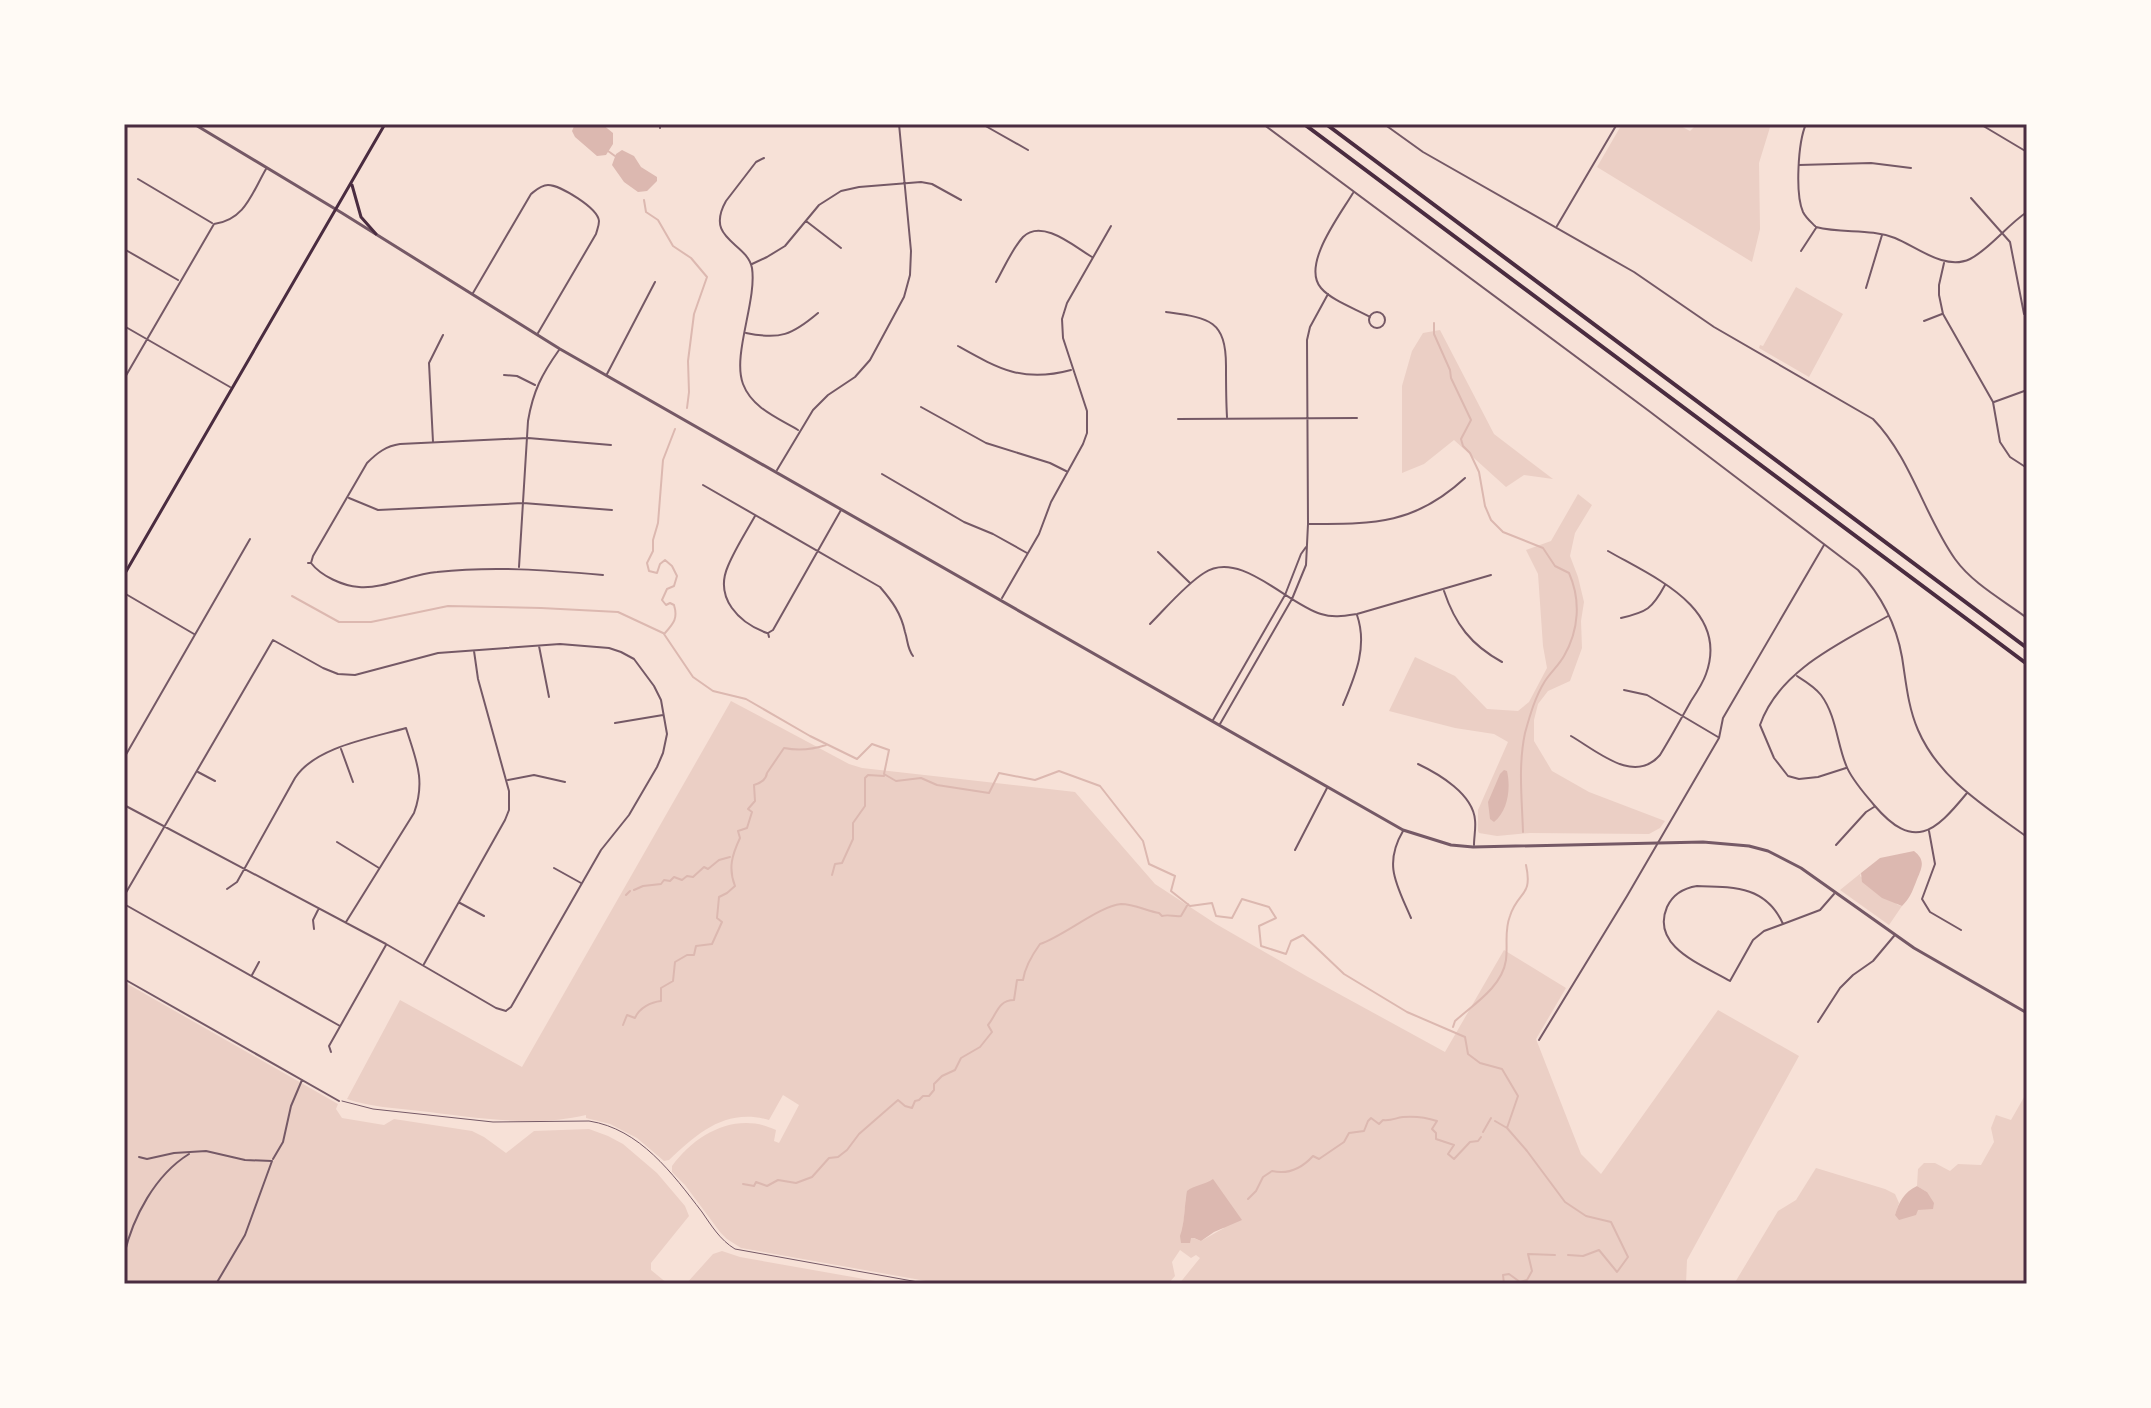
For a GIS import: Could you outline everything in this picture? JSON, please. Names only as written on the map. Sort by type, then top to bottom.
[{"type":"highway","points":[[1304,124],[2027,664]]},
{"type":"highway","points":[[1326,124],[2027,648]]},
{"type":"main road","points":[[124,575],[385,124]]},
{"type":"main road","points":[[351,183],[361,217],[376,234]]},
{"type":"street","points":[[194,124],[560,349],[1403,830],[1451,845],[1473,847],[1658,842],[1725,843],[1768,851],[1801,868],[1894,936],[2027,1013]]},
{"type":"street","points":[[776,471],[819,403],[855,377],[870,360],[900,308],[911,261],[899,124]]},
{"type":"street","points":[[982,124],[1028,150]]},
{"type":"street","points":[[1263,124],[1850,563],[1865,578],[1889,615],[1899,641],[1908,695],[1919,732],[1933,757],[1967,793],[2027,837]]},
{"type":"street","points":[[1384,124],[1423,152],[1634,272],[1714,327],[1873,419],[1891,440],[1957,561],[1977,581],[2027,618]]},
{"type":"street","points":[[1391,130],[1395,124]]},
{"type":"street","points":[[1557,227],[1617,124]]},
{"type":"street","points":[[1806,124],[1800,143],[1802,210],[1816,227],[1883,234],[1944,262],[1968,260],[2027,212]]},
{"type":"street","points":[[1980,124],[2027,152]]},
{"type":"street","points":[[764,158],[756,162],[726,201],[720,214],[725,236],[751,264],[752,279],[740,377],[746,393],[765,411],[799,431]]},
{"type":"street","points":[[1799,165],[1853,163],[1911,168]]},
{"type":"street","points":[[138,179],[214,224],[225,223],[241,212],[266,168]]},
{"type":"street","points":[[751,264],[785,246],[825,200],[841,191],[921,182],[932,184],[961,200]]},
{"type":"street","points":[[473,294],[531,194],[538,188],[555,186],[588,204],[599,221],[596,234],[538,333]]},
{"type":"street","points":[[1353,192],[1316,257],[1314,274],[1328,294],[1370,317]]},
{"type":"street","points":[[1971,198],[2002,232],[2012,249],[2024,314]]},
{"type":"street","points":[[805,220],[841,248]]},
{"type":"street","points":[[124,379],[214,224]]},
{"type":"street","points":[[1002,599],[1039,534],[1051,502],[1083,444],[1087,411],[1063,338],[1062,319],[1067,303],[1111,226]]},
{"type":"street","points":[[1801,251],[1816,227]]},
{"type":"street","points":[[996,282],[1024,236],[1036,230],[1051,233],[1093,258]]},
{"type":"street","points":[[1866,288],[1883,234]]},
{"type":"street","points":[[124,249],[181,281]]},
{"type":"street","points":[[1944,262],[1939,285],[1943,314],[1993,402],[2000,442],[2010,457],[2027,468]]},
{"type":"street","points":[[607,375],[655,282]]},
{"type":"street","points":[[1220,724],[1292,599],[1306,565],[1307,340],[1310,327],[1328,294]]},
{"type":"street","points":[[1166,312],[1199,318],[1213,325],[1221,334],[1226,347],[1227,418]]},
{"type":"street","points":[[745,333],[773,338],[783,336],[818,313]]},
{"type":"street","points":[[1924,321],[1943,314]]},
{"type":"street","points":[[124,326],[232,388]]},
{"type":"street","points":[[433,442],[429,363],[443,335]]},
{"type":"street","points":[[958,346],[992,366],[1017,374],[1042,376],[1073,369]]},
{"type":"street","points":[[519,568],[528,421],[536,385],[560,349]]},
{"type":"street","points":[[504,375],[517,376],[536,385]]},
{"type":"street","points":[[1993,402],[2027,390]]},
{"type":"street","points":[[921,407],[986,443],[1050,463],[1067,472]]},
{"type":"street","points":[[1178,419],[1357,418]]},
{"type":"street","points":[[603,575],[519,568],[434,572],[377,586],[358,587],[334,580],[310,563],[367,463],[389,447],[528,438],[611,445]]},
{"type":"street","points":[[882,474],[964,522],[1028,554]]},
{"type":"street","points":[[1308,524],[1361,524],[1401,517],[1440,498],[1465,478]]},
{"type":"street","points":[[703,485],[870,580],[892,600],[900,613],[908,649],[913,656]]},
{"type":"street","points":[[348,498],[378,510],[523,503],[612,510]]},
{"type":"street","points":[[756,515],[728,566],[725,595],[729,605],[744,621],[769,635],[841,509]]},
{"type":"street","points":[[124,758],[250,539]]},
{"type":"street","points":[[1539,1040],[1719,738],[1723,718],[1825,544]]},
{"type":"street","points":[[1213,720],[1285,595],[1307,546]]},
{"type":"street","points":[[1571,736],[1621,765],[1636,768],[1656,760],[1707,674],[1709,645],[1704,622],[1698,612],[1686,598],[1608,551]]},
{"type":"street","points":[[1158,552],[1191,584]]},
{"type":"street","points":[[1150,624],[1204,573],[1227,567],[1244,571],[1313,611],[1330,616],[1357,614],[1491,575]]},
{"type":"street","points":[[1621,618],[1641,614],[1652,607],[1665,584]]},
{"type":"street","points":[[1444,590],[1455,618],[1467,636],[1502,662]]},
{"type":"street","points":[[124,593],[195,635]]},
{"type":"street","points":[[1343,705],[1360,655],[1362,628],[1357,614]]},
{"type":"street","points":[[1846,768],[1818,777],[1799,779],[1788,776],[1774,758],[1760,725],[1767,708],[1805,665],[1889,615]]},
{"type":"street","points":[[124,896],[273,640],[323,668],[338,674],[355,675],[438,653],[539,645],[609,648],[634,659],[654,686],[665,714],[667,734],[657,767],[629,815],[601,850],[507,1010]]},
{"type":"street","points":[[539,645],[549,697]]},
{"type":"street","points":[[423,965],[505,820],[510,801],[507,780],[478,679],[474,651]]},
{"type":"street","points":[[1250,655],[1257,659]]},
{"type":"street","points":[[1796,675],[1820,694],[1826,703],[1846,768],[1875,806],[1898,828],[1929,830],[1948,816],[1967,793]]},
{"type":"street","points":[[1624,690],[1641,692],[1719,738]]},
{"type":"street","points":[[615,723],[665,714]]},
{"type":"street","points":[[227,889],[237,882],[299,771],[315,757],[406,728],[419,771],[420,791],[414,813],[346,922]]},
{"type":"street","points":[[341,748],[353,782]]},
{"type":"street","points":[[1418,764],[1450,782],[1469,804],[1475,816],[1473,847]]},
{"type":"street","points":[[197,771],[215,781]]},
{"type":"street","points":[[507,780],[534,775],[565,782]]},
{"type":"street","points":[[1295,850],[1328,787]]},
{"type":"street","points":[[124,805],[346,922],[496,1008],[507,1010]]},
{"type":"street","points":[[1836,845],[1875,806]]},
{"type":"street","points":[[1403,830],[1393,852],[1393,871],[1411,918]]},
{"type":"street","points":[[1929,830],[1935,864],[1922,899],[1930,912],[1961,930]]},
{"type":"street","points":[[337,842],[380,869]]},
{"type":"street","points":[[554,868],[582,883]]},
{"type":"street","points":[[1783,924],[1773,907],[1754,894],[1729,887],[1697,886],[1682,890],[1671,901],[1664,924],[1668,939],[1678,951],[1730,981],[1753,940],[1764,931],[1783,924],[1820,910],[1835,894]]},
{"type":"street","points":[[459,902],[484,916]]},
{"type":"street","points":[[124,904],[340,1026]]},
{"type":"street","points":[[314,929],[313,920],[319,909]]},
{"type":"street","points":[[1818,1022],[1840,988],[1873,961],[1894,936]]},
{"type":"street","points":[[331,1052],[329,1046],[386,944]]},
{"type":"street","points":[[252,976],[259,962]]},
{"type":"street","points":[[124,979],[339,1101]]},
{"type":"street","points":[[507,1010],[508,1017]]},
{"type":"street","points":[[216,1284],[245,1235],[272,1161],[283,1142],[291,1106],[302,1079]]},
{"type":"street","points":[[139,1157],[147,1159],[206,1151],[245,1160],[272,1161]]},
{"type":"street","points":[[124,1255],[128,1235],[140,1210],[176,1161],[190,1153]]},
{"type":"lane","points":[[339,1101],[362,1108],[493,1122],[600,1123],[623,1131],[666,1167],[721,1238],[735,1249],[929,1284]]},
{"type":"shaded area","points":[[575,124],[602,124],[613,133],[613,144],[606,155],[597,156],[575,137],[572,131]]},
{"type":"shaded area","points":[[1622,124],[1677,124],[1690,131],[1697,124],[1771,124],[1759,163],[1760,229],[1752,262],[1597,167]]},
{"type":"shaded area","points":[[622,150],[634,156],[641,167],[657,177],[647,191],[638,192],[624,182],[612,165],[616,154]]},
{"type":"shaded area","points":[[1796,287],[1843,314],[1809,377],[1759,348]]},
{"type":"shaded area","points":[[1440,330],[1494,434],[1553,479],[1524,475],[1506,487],[1454,440],[1424,464],[1402,473],[1402,386],[1412,351],[1423,333]]},
{"type":"shaded area","points":[[1578,494],[1592,505],[1575,533],[1570,556],[1584,602],[1582,648],[1570,681],[1548,691],[1538,704],[1534,741],[1552,771],[1589,792],[1665,821],[1649,834],[1530,833],[1497,836],[1479,833],[1478,810],[1508,742],[1494,734],[1455,728],[1389,711],[1415,657],[1455,676],[1487,709],[1518,711],[1529,702],[1547,668],[1538,574],[1526,550],[1551,541]]},
{"type":"shaded area","points":[[731,701],[862,768],[1075,792],[1155,884],[1216,924],[1445,1052],[1504,950],[1566,988],[1536,1039],[1581,1154],[1601,1174],[1718,1010],[1799,1056],[1687,1260],[1686,1284],[1179,1284],[1200,1258],[1196,1255],[1191,1258],[1180,1250],[1172,1262],[1175,1276],[1168,1284],[943,1284],[741,1248],[720,1232],[672,1172],[672,1166],[705,1135],[732,1124],[747,1123],[776,1130],[774,1141],[779,1143],[799,1105],[783,1095],[769,1120],[739,1117],[726,1120],[702,1132],[664,1161],[637,1138],[610,1124],[586,1118],[586,1115],[545,1121],[503,1120],[383,1107],[347,1099],[400,1000],[522,1067]],"holes":[[[1205,1185],[1224,1228],[1201,1241],[1183,1234],[1186,1196]]]},
{"type":"shaded area","points":[[1504,770],[1508,778],[1507,799],[1494,822],[1490,819],[1488,802]]},
{"type":"shaded area","points":[[1914,851],[1922,862],[1921,869],[1902,906],[1882,898],[1862,882],[1861,873],[1880,858]]},
{"type":"shaded area","points":[[1861,873],[1860,876],[1902,906],[1889,925],[1840,890]]},
{"type":"shaded area","points":[[124,982],[338,1104],[336,1109],[342,1118],[384,1125],[394,1119],[472,1131],[506,1153],[534,1131],[589,1129],[623,1144],[657,1173],[685,1206],[689,1216],[651,1263],[651,1270],[668,1284],[124,1284]]},
{"type":"shaded area","points":[[2027,1092],[2027,1284],[1734,1284],[1778,1211],[1796,1200],[1816,1168],[1895,1194],[1899,1203],[1895,1215],[1917,1210],[1927,1192],[1917,1186],[1918,1169],[1924,1163],[1935,1163],[1950,1171],[1958,1164],[1981,1165],[1994,1142],[1991,1128],[1996,1115],[2011,1120]]},
{"type":"shaded area","points":[[1213,1179],[1242,1220],[1201,1241],[1191,1238],[1190,1243],[1181,1243],[1187,1191]]},
{"type":"shaded area","points":[[1917,1186],[1927,1192],[1934,1203],[1933,1209],[1918,1210],[1916,1215],[1899,1220],[1895,1215],[1900,1202]]},
{"type":"shaded area","points":[[722,1251],[740,1257],[892,1284],[686,1284],[713,1254]]},
{"type":"waterway","points":[[608,151],[615,156]]},
{"type":"waterway","points":[[644,200],[646,212],[658,220],[673,246],[691,258],[707,277],[694,314],[688,361],[687,408]]},
{"type":"waterway","points":[[1434,323],[1434,334],[1471,420],[1461,439],[1479,472],[1485,506],[1491,520],[1503,532],[1543,548],[1555,566],[1569,573],[1577,604],[1569,646],[1538,693],[1525,733],[1521,770],[1523,832]]},
{"type":"waterway","points":[[665,633],[676,613],[674,605],[666,605],[662,600],[667,589],[674,586],[677,576],[665,560],[657,573],[649,571],[647,563],[653,551],[658,523],[663,460],[675,429]]},
{"type":"waterway","points":[[292,596],[339,622],[371,622],[448,606],[541,608],[618,612],[663,633]]},
{"type":"waterway","points":[[664,634],[693,677],[713,691],[746,699],[857,759],[872,744],[889,750],[884,774],[896,781],[921,778],[937,785],[989,793],[999,773],[1035,780],[1059,771],[1100,786],[1143,841],[1149,864],[1175,876],[1171,891],[1190,906],[1212,903],[1216,916],[1232,918],[1242,899],[1269,907],[1276,918],[1259,926],[1261,946],[1286,954],[1291,941],[1303,935],[1344,974],[1407,1012],[1465,1037],[1468,1054],[1480,1063],[1502,1069],[1518,1096],[1507,1128],[1565,1202],[1586,1216],[1611,1222],[1628,1257],[1617,1272],[1599,1250],[1583,1256],[1568,1255]]},
{"type":"waterway","points":[[623,1025],[627,1015],[635,1018],[646,1006],[661,1001],[661,988],[673,981],[675,962],[687,955],[694,955],[696,946],[712,944],[722,922],[717,918],[719,897],[735,886],[732,862],[740,838],[738,831],[747,828],[752,812],[748,809],[755,801],[754,785],[764,779],[784,748],[805,750],[826,745]]},
{"type":"waterway","points":[[832,875],[835,864],[842,863],[853,839],[853,823],[865,806],[865,778],[868,775],[884,776]]},
{"type":"waterway","points":[[634,890],[661,884],[674,877],[682,880],[687,876],[693,877],[704,867],[708,869],[719,860],[730,857]]},
{"type":"waterway","points":[[1453,1027],[1455,1021],[1499,979],[1506,960],[1508,922],[1528,883],[1526,865]]},
{"type":"waterway","points":[[626,895],[630,891]]},
{"type":"waterway","points":[[743,1184],[754,1186],[756,1182],[767,1186],[778,1180],[796,1183],[812,1177],[829,1158],[838,1157],[847,1150],[859,1134],[898,1100],[912,1108],[915,1101],[929,1096],[934,1084],[955,1070],[961,1058],[980,1047],[992,1032],[988,1025],[1004,1002],[1014,1000],[1017,980],[1023,980],[1029,961],[1040,944],[1112,906],[1126,904],[1162,916],[1181,916],[1188,904]]},
{"type":"waterway","points":[[1248,1199],[1263,1177],[1272,1171],[1290,1171],[1313,1156],[1319,1159],[1344,1142],[1349,1133],[1364,1131],[1371,1118],[1379,1124],[1383,1120],[1407,1117],[1437,1121],[1432,1129],[1436,1139],[1454,1145],[1448,1154],[1454,1159],[1470,1142],[1478,1141],[1481,1137]]},
{"type":"waterway","points":[[1483,1132],[1491,1118]]},
{"type":"waterway","points":[[1495,1121],[1507,1128]]},
{"type":"waterway","points":[[1504,1284],[1503,1275],[1509,1274],[1520,1282],[1527,1280],[1532,1271],[1528,1254],[1555,1255]]}]
